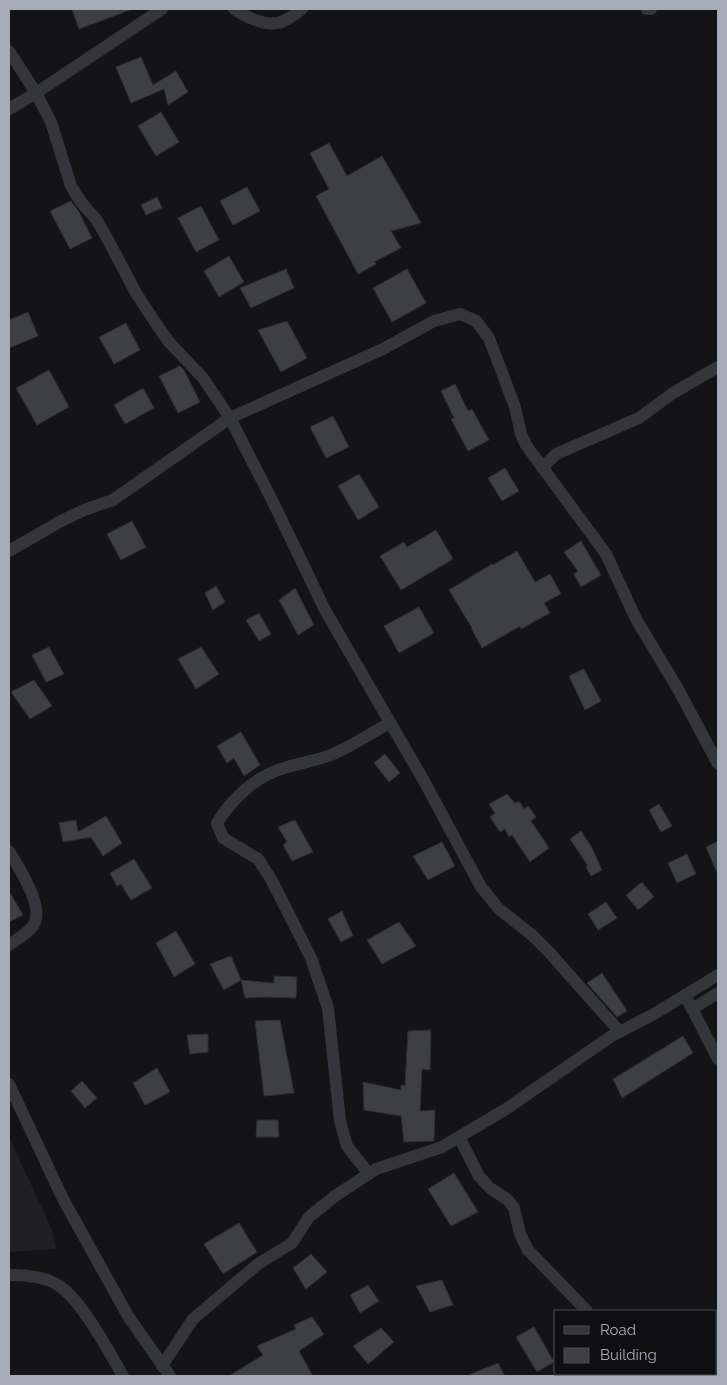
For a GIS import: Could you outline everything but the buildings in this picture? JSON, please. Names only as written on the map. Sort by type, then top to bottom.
[{"type":"street","points":[[9,109],[162,9]]},
{"type":"street","points":[[234,9],[246,16],[261,21],[277,23],[293,16],[302,9]]},
{"type":"street","points":[[9,51],[36,93],[51,122],[71,186],[100,226],[136,293],[155,322],[170,342],[203,378],[230,418],[325,610],[481,886],[499,909],[532,935],[549,952],[612,1020],[620,1032]]},
{"type":"street","points":[[9,551],[61,521],[84,510],[113,500],[230,418],[383,349],[434,322],[460,314],[476,321],[489,338],[516,407],[521,434],[526,446],[606,554],[636,619],[678,689],[718,764]]},
{"type":"street","points":[[542,468],[556,454],[639,418],[673,393],[718,367]]},
{"type":"street","points":[[369,1174],[348,1146],[340,1121],[328,1008],[311,958],[271,878],[258,859],[223,838],[217,823],[226,808],[259,780],[280,769],[334,754],[390,722]]},
{"type":"street","points":[[9,851],[33,896],[36,913],[33,925],[9,945]]},
{"type":"street","points":[[162,1366],[193,1319],[258,1264],[292,1243],[309,1218],[335,1196],[376,1169],[442,1147],[506,1109],[610,1038],[718,975]]},
{"type":"street","points":[[692,1009],[718,993]]},
{"type":"street","points":[[685,995],[718,1059]]},
{"type":"street","points":[[9,1084],[63,1199],[128,1316],[170,1376]]},
{"type":"street","points":[[458,1137],[479,1176],[490,1188],[508,1200],[514,1208],[520,1234],[528,1250],[586,1310]]},
{"type":"street","points":[[9,1275],[45,1279],[58,1285],[66,1292],[79,1306],[123,1376]]},
{"type":"shaded area","points":[[9,1137],[53,1232],[56,1249],[9,1252]]}]
